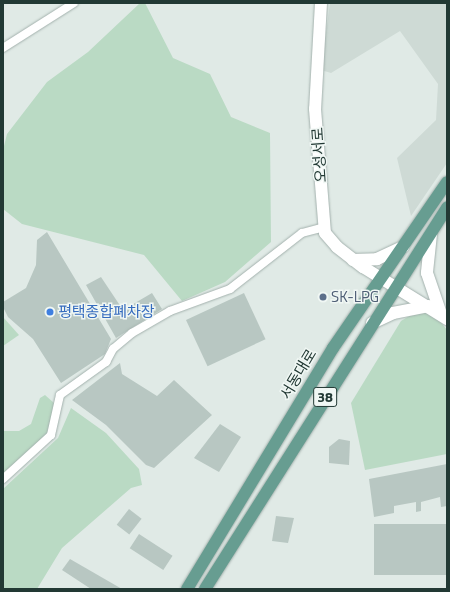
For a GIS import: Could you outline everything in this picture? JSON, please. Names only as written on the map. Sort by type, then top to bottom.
[{"type":"main road","name":"서동대로","points":[[187,589],[333,348],[447,182]]},
{"type":"main road","name":"38","points":[[205,589],[372,323],[398,289],[447,207]]},
{"type":"street","points":[[3,48],[74,3]]},
{"type":"street","name":"오성서로","points":[[321,3],[315,109],[324,226],[330,240],[353,260],[381,280],[428,306],[445,318]]},
{"type":"street","points":[[3,478],[51,435],[60,395],[106,362],[113,349],[132,333],[170,312],[230,289],[302,233],[324,226]]},
{"type":"street","points":[[431,234],[427,273],[445,318]]},
{"type":"street","points":[[353,260],[382,258],[402,247]]},
{"type":"street","points":[[372,323],[398,311],[428,306]]},
{"type":"shaded area","points":[[330,3],[447,3],[447,163],[411,216],[397,158],[436,120],[438,84],[400,31],[331,73],[321,70]]},
{"type":"green space","points":[[140,3],[145,3],[173,58],[210,74],[231,117],[270,133],[271,242],[225,282],[182,301],[144,255],[22,224],[3,209],[3,150],[7,134],[47,82],[88,52]]},
{"type":"green space","points":[[414,313],[426,313],[440,321],[447,330],[447,454],[365,470],[351,403],[401,321]]},
{"type":"green space","points":[[3,317],[19,335],[3,346]]},
{"type":"green space","points":[[45,395],[54,403],[49,430],[42,441],[3,475],[3,431],[19,431],[31,424],[40,398]]},
{"type":"green space","points":[[71,408],[106,433],[139,469],[142,485],[131,488],[62,548],[37,589],[3,589],[3,489],[58,438]]},
{"type":"building","name":"평택종합폐차장","points":[[47,232],[111,339],[105,354],[61,383],[33,339],[8,317],[3,307],[3,302],[26,288],[36,265],[37,240]]},
{"type":"building","points":[[101,277],[123,310],[152,293],[162,309],[116,338],[86,285]]},
{"type":"building","points":[[244,293],[266,339],[208,366],[186,320]]},
{"type":"building","points":[[120,363],[122,374],[157,396],[174,380],[212,415],[154,468],[146,465],[106,425],[72,400]]},
{"type":"building","points":[[220,424],[241,437],[219,472],[194,458]]},
{"type":"building","points":[[339,439],[350,441],[349,465],[329,463],[329,447]]},
{"type":"building","points":[[447,464],[447,506],[441,507],[440,497],[421,502],[421,511],[416,512],[416,502],[394,506],[394,513],[374,517],[369,479]]},
{"type":"building","points":[[129,509],[142,519],[129,535],[117,525]]},
{"type":"building","points":[[276,516],[294,518],[288,543],[272,541]]},
{"type":"building","points":[[374,524],[447,524],[447,575],[374,575]]},
{"type":"building","points":[[139,534],[173,556],[163,570],[130,548]]},
{"type":"building","points":[[70,559],[122,589],[91,589],[62,570]]},
{"type":"place","name":"SK-LPG","points":[[323,297]]},
{"type":"place","name":"평택종합폐차장","points":[[50,312]]}]
